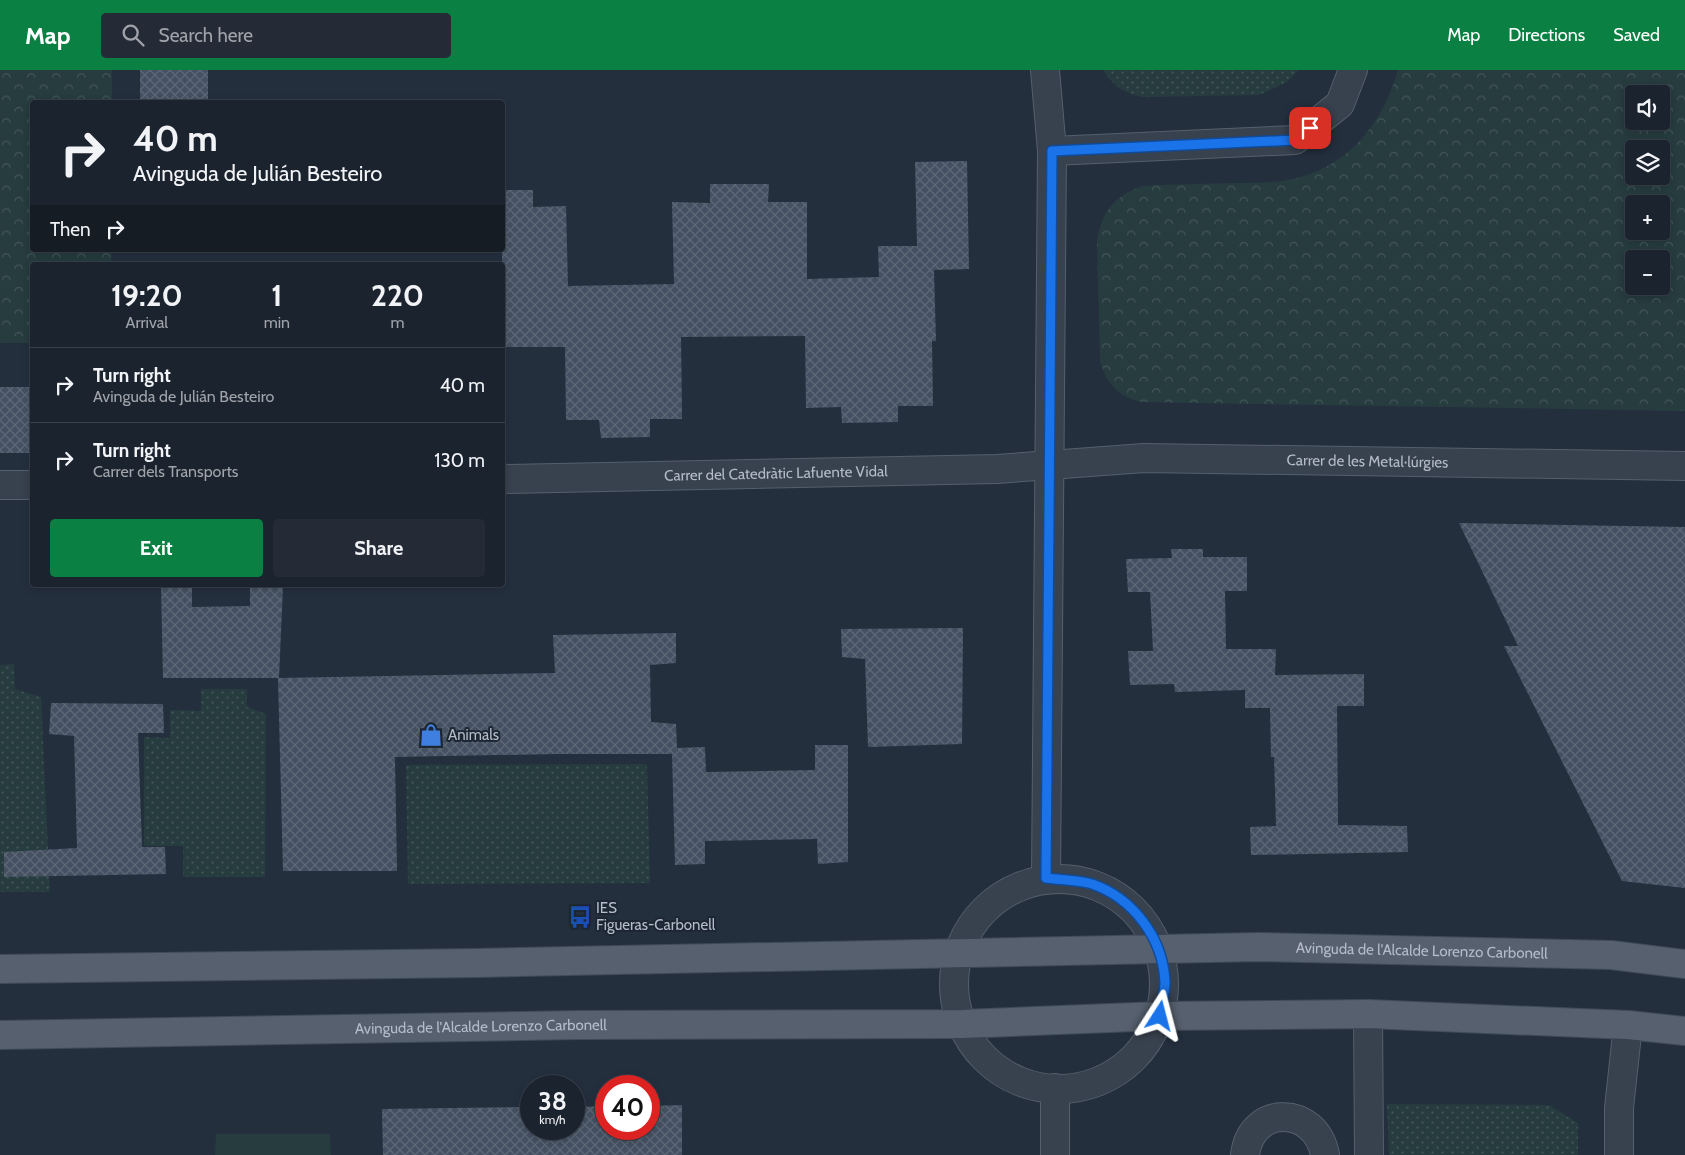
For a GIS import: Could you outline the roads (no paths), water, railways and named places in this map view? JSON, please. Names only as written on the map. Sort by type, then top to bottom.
[{"type":"main road","name":"Avinguda de l'Alcalde Lorenzo Carbonell","points":[[0,969],[487,962],[1258,947],[1611,955],[1685,964]]},
{"type":"main road","name":"Avinguda de l'Alcalde Lorenzo Carbonell","points":[[0,1035],[578,1025],[962,1024],[1160,1016],[1368,1014],[1628,1026],[1685,1031]]},
{"type":"street","points":[[1045,70],[1052,151],[1046,878]]},
{"type":"street","points":[[1052,151],[1295,140],[1340,104],[1352,70]]},
{"type":"street","name":"Carrer de les Metal·lúrgies","points":[[1050,467],[1144,458],[1685,466]]},
{"type":"street","name":"Carrer del Catedràtic Lafuente Vidal","points":[[505,479],[1050,467]]},
{"type":"street","points":[[0,485],[30,485]]},
{"type":"street","points":[[1046,878],[1091,884],[1120,898],[1144,921],[1159,950],[1165,983],[1160,1016],[1146,1044],[1125,1066],[1098,1081],[1055,1088],[1035,1086],[1004,1073],[979,1052],[962,1024],[954,994],[956,953],[968,930],[992,903],[1023,885],[1046,878]]},
{"type":"street","points":[[1368,1014],[1369,1155]]},
{"type":"street","points":[[1619,1155],[1619,1108],[1628,1026]]},
{"type":"street","points":[[1055,1088],[1055,1155]]},
{"type":"street","points":[[1245,1155],[1246,1143],[1256,1128],[1272,1118],[1279,1117],[1294,1118],[1311,1126],[1318,1134],[1325,1155]]},
{"type":"place","name":"Animals","points":[[431,735]]},
{"type":"place","name":"IES Figueras-Carbonell","points":[[580,917]]}]
